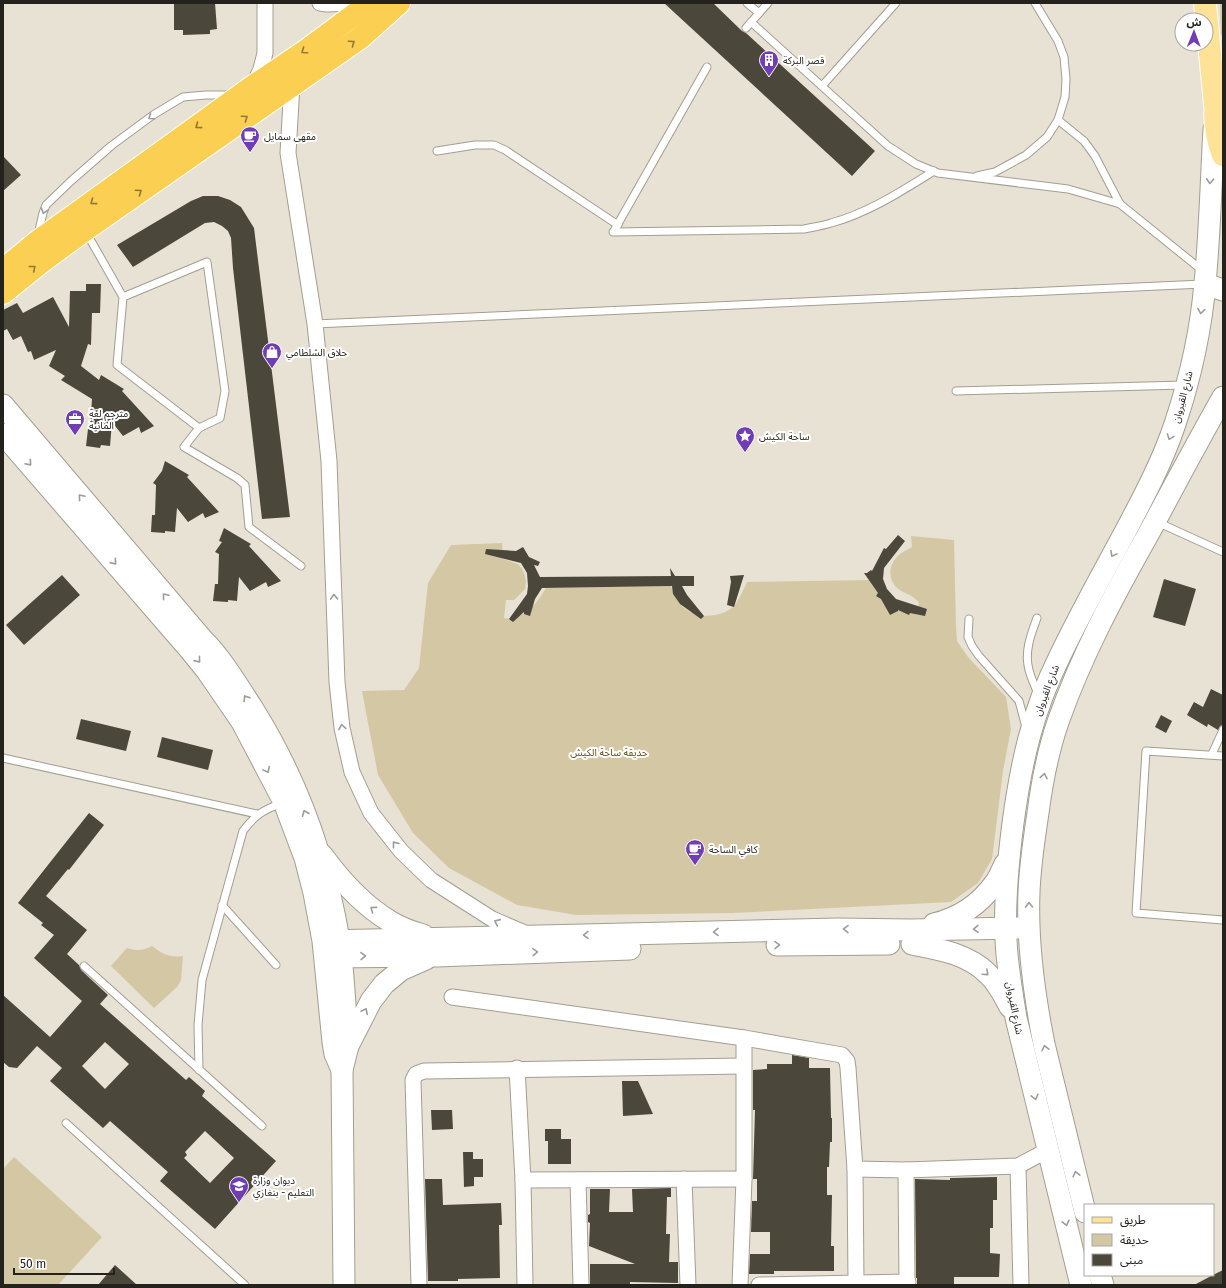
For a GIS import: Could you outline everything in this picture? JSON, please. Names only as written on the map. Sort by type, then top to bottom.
[{"type":"highway","points":[[3,270],[37,242],[246,91],[304,52],[370,3]]},
{"type":"highway","points":[[3,293],[85,230],[360,38],[399,3]]},
{"type":"main road","points":[[1206,3],[1215,109],[1220,148],[1223,155]]},
{"type":"main road","points":[[1215,109],[1223,76]]},
{"type":"main road","name":"شارع القيروان","points":[[1081,1285],[1016,1018],[1009,977],[1006,935],[1008,856],[1018,782],[1028,739],[1041,701],[1058,658],[1162,459],[1175,425],[1187,385],[1211,283],[1215,109]]},
{"type":"main road","points":[[1084,1208],[1043,1037],[1033,976],[1029,934],[1029,892],[1031,857],[1040,797],[1047,759],[1058,723],[1078,669],[1106,609],[1223,397]]},
{"type":"main road","points":[[3,406],[211,649],[228,671],[280,754],[293,783],[318,850],[348,1046]]},
{"type":"main road","points":[[3,434],[207,671],[242,722],[284,802],[305,858],[314,894],[332,949],[333,1042],[335,1054],[342,1070]]},
{"type":"main road","points":[[318,850],[332,869],[366,904],[391,922],[410,931],[435,947]]},
{"type":"main road","points":[[911,937],[968,910],[982,899],[996,882],[1008,856]]},
{"type":"main road","points":[[344,1285],[342,1070],[348,1046],[371,1001],[384,984],[401,970],[435,947],[533,937],[838,929],[911,937],[969,960],[988,974],[1002,991],[1016,1018]]},
{"type":"main road","points":[[332,949],[697,946],[911,937],[1029,934]]},
{"type":"street","points":[[246,91],[261,69],[265,53],[265,3]]},
{"type":"street","points":[[320,3],[355,3]]},
{"type":"street","points":[[292,85],[288,153],[315,324],[329,461],[337,682],[342,728],[352,772],[371,813],[401,851],[431,880],[492,920],[533,937]]},
{"type":"street","points":[[452,997],[744,1038],[842,1056],[847,1061],[848,1068],[855,1169],[856,1282]]},
{"type":"street","points":[[740,1285],[744,1179],[744,1038]]},
{"type":"street","points":[[419,1285],[413,1080],[416,1074],[424,1071],[517,1068],[744,1066]]},
{"type":"street","points":[[517,1068],[523,1180],[525,1285]]},
{"type":"street","points":[[855,1169],[906,1170],[1018,1166],[1048,1150]]},
{"type":"street","points":[[1018,1166],[1022,1285]]},
{"type":"street","points":[[759,1285],[856,1282],[908,1284],[906,1170]]},
{"type":"street","points":[[684,1179],[688,1285]]},
{"type":"street","points":[[523,1180],[744,1179]]},
{"type":"street","points":[[578,1180],[581,1285]]},
{"type":"lane","points":[[747,3],[759,13]]},
{"type":"lane","points":[[746,28],[768,3]]},
{"type":"lane","points":[[822,86],[896,3]]},
{"type":"lane","points":[[970,177],[995,172],[1026,155],[1047,137],[1058,120],[1065,97],[1066,79],[1064,57],[1058,41],[1035,3]]},
{"type":"lane","points":[[751,22],[888,146],[916,164],[934,171],[970,177],[1068,189],[1120,204]]},
{"type":"lane","points":[[707,67],[613,232],[804,229],[832,223],[861,212],[890,198],[934,171]]},
{"type":"lane","points":[[37,242],[46,205],[111,146],[153,115],[183,97],[246,91]]},
{"type":"lane","points":[[1058,120],[1084,141],[1095,156],[1120,204],[1211,283]]},
{"type":"lane","points":[[437,151],[475,145],[494,145],[505,150],[618,225]]},
{"type":"lane","points":[[85,230],[123,297],[117,365],[199,428]]},
{"type":"lane","points":[[123,297],[207,262],[225,391],[220,418],[199,428],[184,447],[237,478],[245,485],[249,527],[301,566]]},
{"type":"lane","points":[[315,324],[1211,283]]},
{"type":"lane","points":[[956,390],[1187,385]]},
{"type":"lane","points":[[1155,521],[1223,552]]},
{"type":"lane","points":[[969,618],[968,637],[972,646],[1019,701],[1028,739]]},
{"type":"lane","points":[[1037,618],[1031,634],[1027,659],[1028,670],[1041,701]]},
{"type":"lane","points":[[1212,754],[1223,730]]},
{"type":"lane","points":[[1223,756],[1212,754],[1146,751],[1136,913],[1223,920]]},
{"type":"lane","points":[[3,758],[257,814]]},
{"type":"lane","points":[[199,1070],[198,1025],[202,980],[244,831],[257,814],[284,802]]},
{"type":"lane","points":[[222,905],[276,965]]},
{"type":"lane","points":[[84,966],[262,1126]]},
{"type":"lane","points":[[66,1123],[245,1285]]},
{"type":"green space","points":[[1220,3],[1223,3],[1223,33],[1221,35]]},
{"type":"green space","name":"حديقة ساحة الكيش","points":[[911,536],[954,540],[957,641],[968,657],[1006,697],[1011,729],[1003,771],[992,859],[978,883],[951,902],[733,913],[576,915],[517,905],[449,868],[413,833],[378,775],[362,691],[404,690],[419,668],[428,583],[451,545],[502,543],[503,559],[518,564],[522,569],[526,582],[525,589],[514,600],[506,600],[504,618],[517,617],[524,614],[534,605],[546,588],[671,586],[678,601],[684,608],[695,614],[708,616],[728,611],[733,607],[739,599],[747,582],[873,580],[883,598],[917,609],[919,603],[917,600],[896,587],[893,583],[890,572],[896,558],[912,547]]},
{"type":"green space","points":[[152,946],[166,955],[183,956],[181,980],[177,987],[154,1008],[111,966],[127,948],[140,950]]},
{"type":"green space","points":[[14,1157],[102,1237],[58,1285],[3,1285],[3,1169]]},
{"type":"building","points":[[174,3],[215,3],[217,29],[210,30],[210,34],[183,35],[183,30],[174,30]]},
{"type":"building","name":"قصر البركة","points":[[664,3],[713,3],[875,151],[852,176]]},
{"type":"building","points":[[3,156],[21,175],[3,191]]},
{"type":"building","points":[[203,196],[218,196],[230,200],[241,207],[254,228],[290,517],[262,519],[233,268],[231,238],[228,231],[214,222],[205,223],[133,267],[117,245],[191,201]]},
{"type":"building","points":[[86,284],[101,284],[100,313],[92,313],[91,345],[88,344],[81,366],[99,380],[101,375],[124,389],[122,391],[154,426],[141,433],[139,427],[123,436],[112,422],[110,446],[101,445],[100,448],[86,446],[88,429],[90,429],[92,399],[61,380],[65,376],[49,366],[56,350],[34,360],[31,351],[28,352],[21,336],[13,340],[7,329],[3,331],[3,310],[17,303],[23,313],[53,297],[69,327],[70,291],[86,291]]},
{"type":"building","points":[[165,461],[189,475],[187,477],[219,512],[205,518],[203,513],[188,522],[177,508],[175,532],[151,532],[152,515],[155,515],[156,485],[153,483],[162,471]]},
{"type":"building","points":[[224,528],[251,544],[249,546],[281,581],[268,587],[266,582],[250,591],[239,577],[237,601],[213,601],[215,584],[218,584],[219,554],[215,552],[222,542],[219,541]]},
{"type":"building","points":[[898,535],[905,541],[884,568],[883,579],[887,589],[896,599],[927,609],[925,616],[910,613],[909,615],[898,610],[890,615],[881,599],[876,596],[878,593],[864,573],[871,570],[872,571],[884,548],[886,549]]},
{"type":"building","points":[[523,547],[529,557],[540,562],[538,566],[534,565],[540,577],[671,576],[670,568],[675,576],[694,576],[694,586],[682,586],[687,595],[704,616],[701,619],[680,604],[673,594],[672,586],[542,588],[535,599],[530,616],[524,614],[524,612],[513,622],[509,619],[527,594],[527,573],[521,563],[485,554],[486,549],[516,551]]},
{"type":"building","points":[[62,575],[80,595],[24,645],[6,625]]},
{"type":"building","points":[[744,575],[734,607],[727,605],[731,582],[730,576]]},
{"type":"building","points":[[1164,579],[1196,589],[1185,626],[1153,617]]},
{"type":"building","points":[[1211,689],[1223,695],[1223,725],[1220,726],[1218,730],[1208,724],[1207,727],[1187,715],[1194,702],[1203,707]]},
{"type":"building","points":[[1161,715],[1172,721],[1166,733],[1155,727]]},
{"type":"building","points":[[81,719],[131,731],[126,751],[76,739]]},
{"type":"building","points":[[162,737],[213,750],[208,770],[157,757]]},
{"type":"building","points":[[89,813],[104,825],[69,870],[68,869],[46,896],[87,930],[67,954],[79,965],[81,970],[108,995],[100,1004],[186,1080],[189,1077],[205,1091],[202,1096],[276,1161],[215,1229],[160,1181],[168,1172],[110,1121],[103,1128],[50,1081],[62,1068],[37,1046],[17,1068],[9,1067],[3,1062],[3,995],[50,1037],[82,1001],[34,958],[54,935],[41,925],[43,923],[18,903]],"holes":[[[105,1042],[129,1064],[105,1089],[82,1066]],[[205,1131],[234,1158],[210,1183],[184,1158],[187,1155],[185,1152]]]},
{"type":"building","points":[[792,1055],[809,1058],[809,1068],[830,1068],[832,1142],[830,1142],[829,1167],[827,1167],[827,1195],[832,1195],[831,1246],[834,1246],[834,1271],[774,1271],[774,1274],[749,1274],[750,1254],[770,1254],[770,1232],[751,1232],[752,1201],[757,1201],[757,1179],[753,1179],[755,1110],[753,1110],[753,1070],[767,1069],[767,1064],[792,1064]]},
{"type":"building","points":[[622,1081],[638,1081],[653,1114],[623,1116]]},
{"type":"building","points":[[431,1110],[452,1110],[453,1129],[432,1130]]},
{"type":"building","points":[[545,1129],[561,1129],[561,1139],[571,1139],[571,1164],[548,1164],[548,1141],[545,1141]]},
{"type":"building","points":[[463,1152],[473,1152],[473,1159],[483,1159],[483,1177],[474,1177],[474,1186],[464,1187]]},
{"type":"building","points":[[997,1177],[997,1200],[993,1200],[993,1228],[990,1228],[990,1253],[1000,1254],[999,1277],[954,1277],[954,1285],[917,1285],[915,1179],[950,1180],[950,1178]]},
{"type":"building","points":[[425,1179],[442,1179],[443,1205],[501,1203],[502,1225],[499,1225],[500,1278],[458,1279],[458,1281],[428,1281]]},
{"type":"building","points":[[671,1188],[671,1197],[667,1197],[666,1234],[670,1234],[669,1262],[678,1262],[678,1283],[630,1282],[630,1284],[590,1285],[590,1264],[635,1264],[589,1246],[590,1223],[588,1222],[588,1215],[590,1214],[590,1189],[610,1189],[609,1212],[633,1212],[632,1189]]},
{"type":"building","points":[[115,1265],[137,1285],[98,1285]]},
{"type":"building","points":[[1223,1270],[1223,1285],[1194,1285],[1214,1276],[1214,1274]]},
{"type":"place","name":"قصر البركة","points":[[769,77]]},
{"type":"place","name":"مقهى سمايل","points":[[250,153]]},
{"type":"place","name":"حلاق الشلطامي","points":[[272,369]]},
{"type":"place","name":"مترجم لغة المانية","points":[[75,436]]},
{"type":"place","name":"ساحة الكيش","points":[[745,453]]},
{"type":"place","name":"كافي الساحة","points":[[695,866]]},
{"type":"place","name":"ديوان وزارة التعليم - بنغازي","points":[[239,1203]]}]
